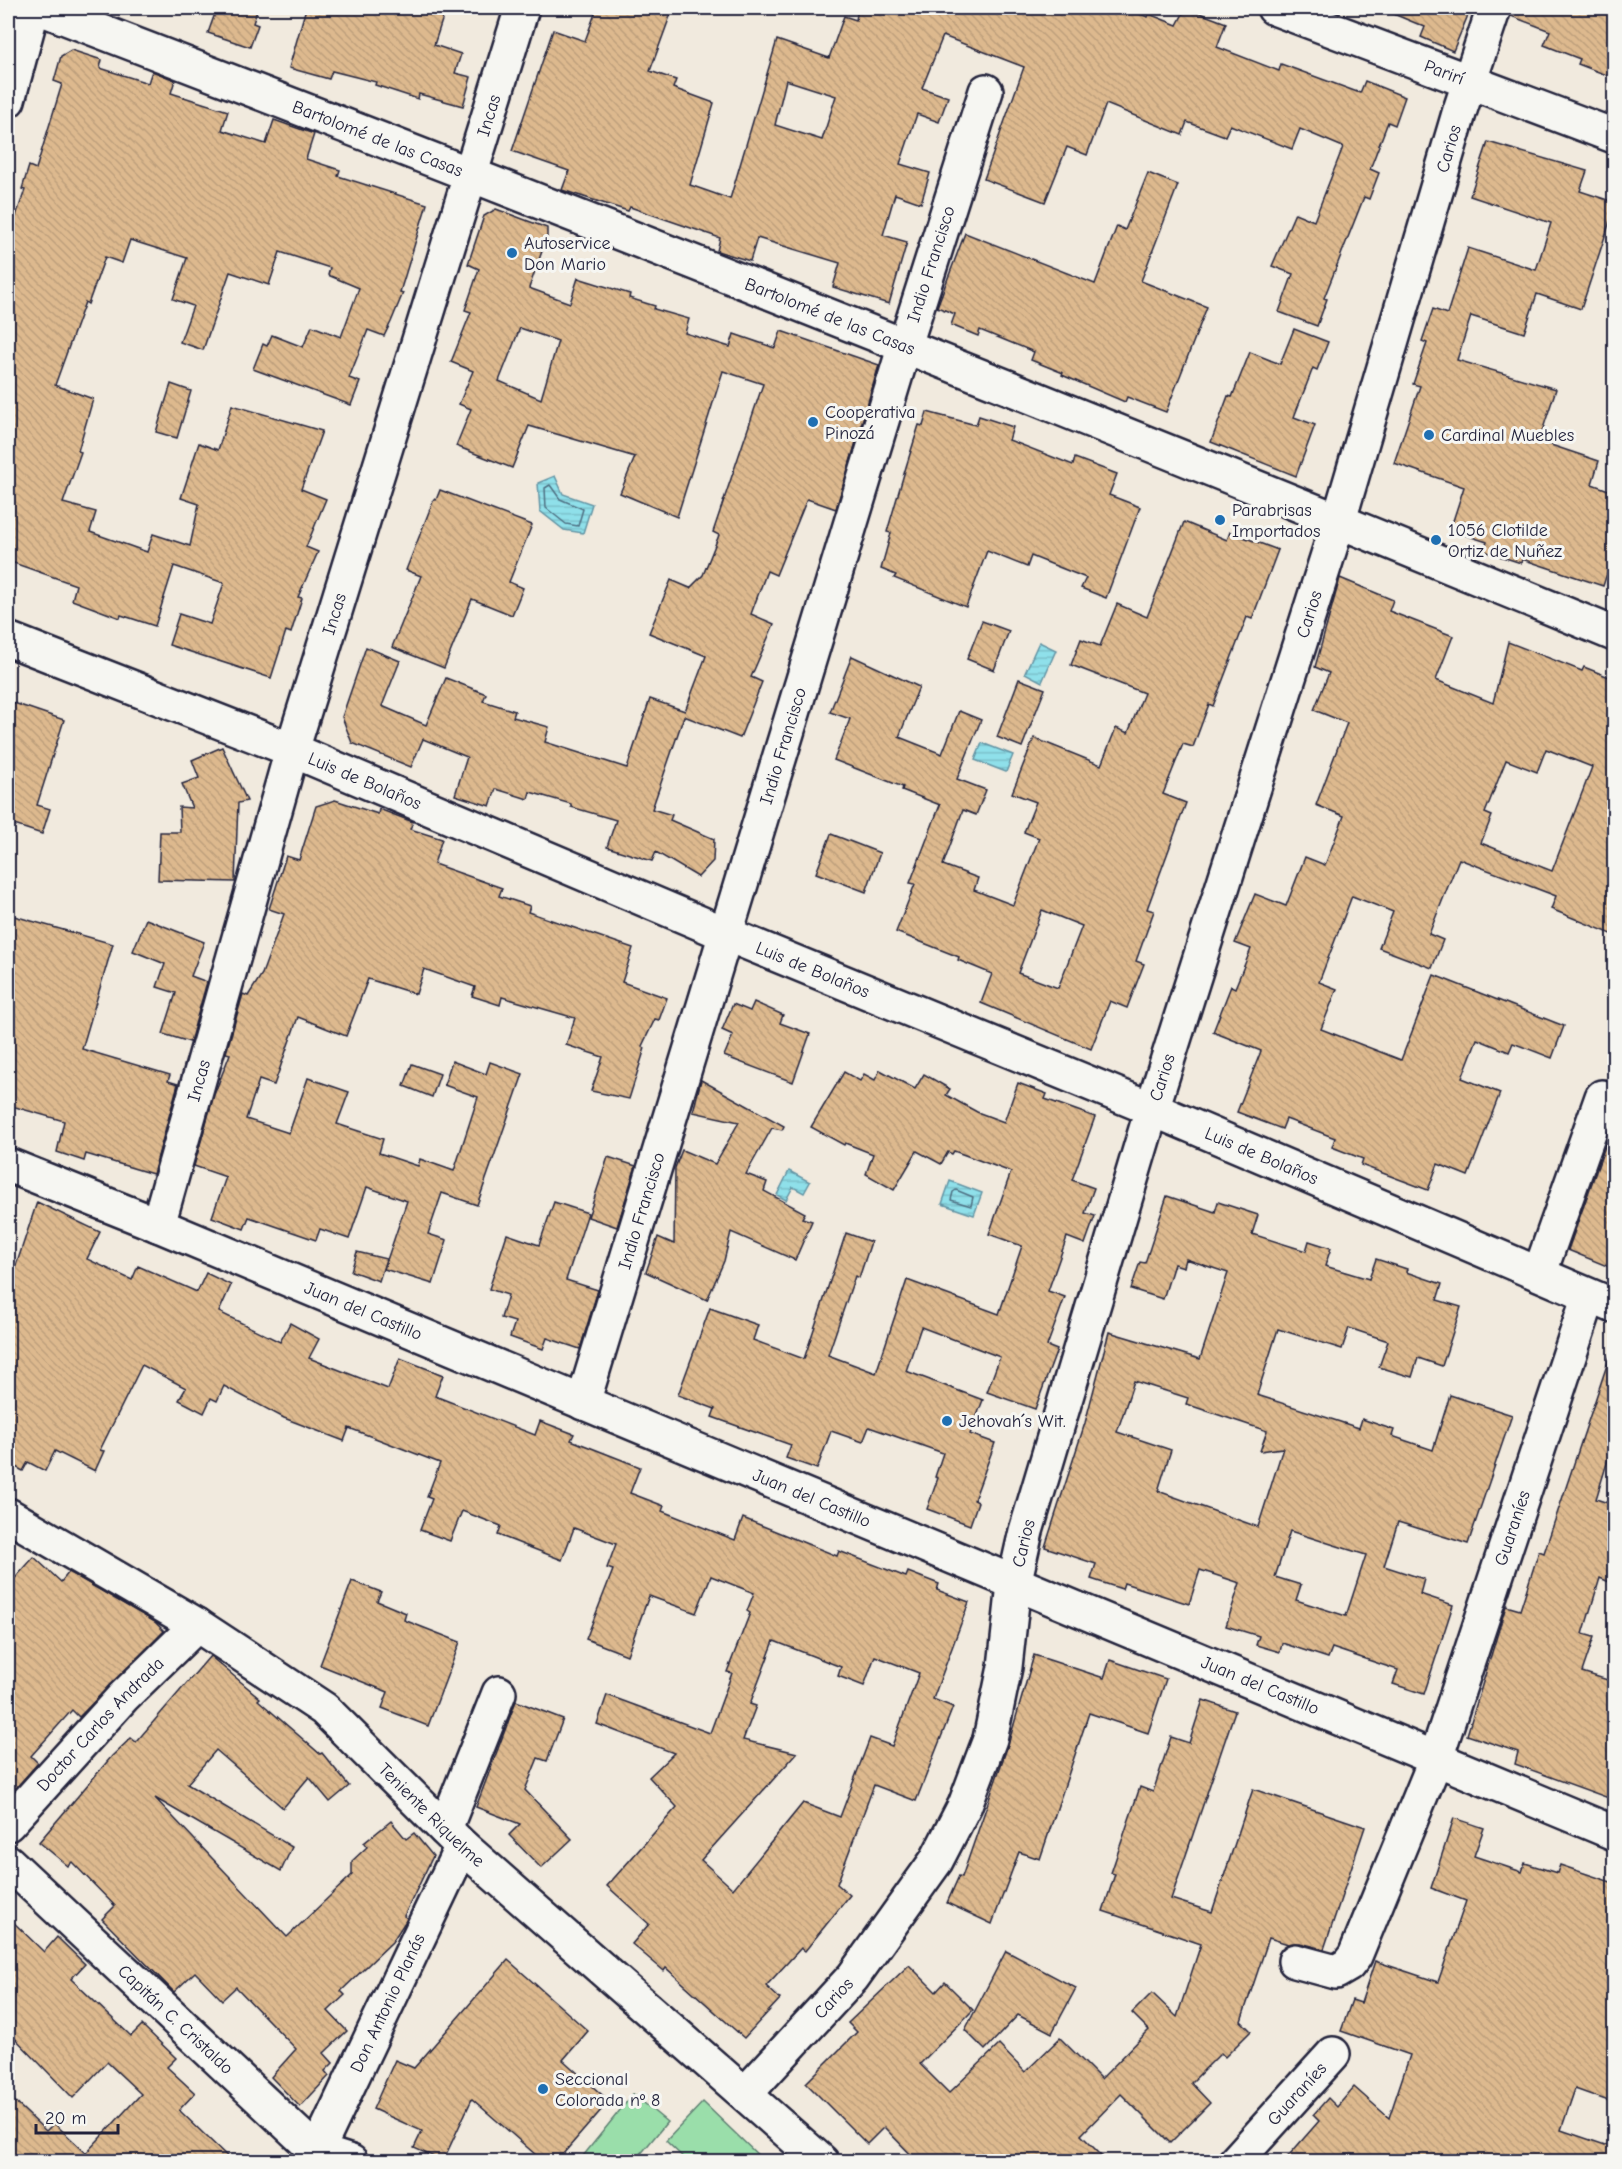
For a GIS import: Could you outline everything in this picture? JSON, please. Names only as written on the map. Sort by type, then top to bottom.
[{"type":"street","points":[[8,100],[33,8]]},
{"type":"street","name":"Bartolomé de las Casas","points":[[40,8],[471,173],[905,345],[1614,634]]},
{"type":"street","name":"Incas","points":[[158,1225],[292,750],[522,8]]},
{"type":"street","name":"Parirí","points":[[1274,8],[1468,83],[1614,136]]},
{"type":"street","name":"Carios","points":[[746,2094],[853,1977],[936,1861],[965,1805],[990,1739],[1005,1667],[1014,1584],[1026,1531],[1152,1109],[1339,520],[1468,83],[1494,8]]},
{"type":"street","name":"Indio Francisco","points":[[582,1403],[905,345],[986,91]]},
{"type":"street","name":"Luis de Bolaños","points":[[8,639],[292,750],[726,934],[1540,1272],[1602,1301]]},
{"type":"street","points":[[1540,1272],[1602,1097]]},
{"type":"street","name":"Juan del Castillo","points":[[8,1165],[158,1225],[1435,1761],[1614,1833]]},
{"type":"street","name":"Guaraníes","points":[[1295,1961],[1336,1972],[1348,1965],[1355,1956],[1435,1761],[1602,1301]]},
{"type":"street","name":"Teniente Riquelme","points":[[8,1515],[196,1624],[324,1709],[454,1837],[822,2162]]},
{"type":"street","name":"Doctor Carlos Andrada","points":[[8,1824],[123,1696],[196,1624]]},
{"type":"street","name":"Don Antonio Planás","points":[[314,2156],[454,1837],[499,1693]]},
{"type":"street","name":"Capitán C. Cristaldo","points":[[8,1862],[314,2156],[351,2162]]},
{"type":"street","name":"Guaraníes","points":[[1235,2162],[1334,2054]]},
{"type":"green space","points":[[633,2094],[667,2122],[635,2161],[579,2161]]},
{"type":"green space","points":[[703,2102],[764,2161],[687,2161],[666,2141]]},
{"type":"water","points":[[555,476],[563,494],[592,504],[583,533],[564,530],[540,511],[538,483]]},
{"type":"water","points":[[1039,642],[1056,650],[1042,682],[1025,673]]},
{"type":"water","points":[[982,743],[1013,755],[1006,772],[975,760]]},
{"type":"water","points":[[789,1171],[810,1182],[804,1193],[793,1187],[786,1200],[777,1195]]},
{"type":"water","points":[[950,1181],[982,1193],[974,1215],[942,1204]]},
{"type":"building","points":[[217,8],[258,8],[253,23],[258,25],[250,47],[208,33]]},
{"type":"building","points":[[306,8],[446,8],[434,45],[461,54],[455,73],[471,77],[463,106],[419,94],[418,99],[375,85],[376,82],[332,71],[329,79],[289,68]]},
{"type":"building","points":[[597,8],[673,8],[650,71],[676,80],[673,88],[714,103],[690,185],[730,199],[777,40],[829,58],[844,16],[856,20],[858,8],[1123,8],[1148,17],[1149,14],[1177,25],[1186,8],[1226,23],[1217,47],[1279,71],[1281,64],[1360,93],[1365,81],[1405,97],[1395,125],[1388,122],[1370,169],[1379,173],[1369,199],[1364,197],[1324,298],[1327,299],[1317,326],[1279,312],[1293,274],[1272,266],[1295,213],[1314,221],[1343,147],[1300,129],[1292,149],[1230,125],[1225,136],[1187,122],[1182,135],[1106,104],[1087,155],[1067,147],[1045,202],[984,179],[1024,67],[943,36],[922,88],[948,97],[939,122],[917,114],[900,164],[930,173],[921,203],[895,194],[883,235],[907,242],[889,304],[833,287],[840,263],[757,238],[750,261],[717,251],[720,238],[630,207],[628,211],[562,190],[569,171],[512,151],[553,30],[585,41]],"holes":[[[786,80],[836,96],[822,140],[775,125]]]},
{"type":"building","points":[[1379,8],[1471,8],[1453,51],[1421,37],[1425,27]]},
{"type":"building","points":[[1512,8],[1614,8],[1614,78],[1578,64],[1580,59],[1544,45],[1550,31],[1511,16]]},
{"type":"building","points":[[71,50],[102,60],[100,68],[148,83],[152,71],[175,80],[171,93],[228,111],[222,130],[266,144],[274,120],[314,134],[306,159],[340,170],[338,176],[427,204],[400,292],[403,293],[391,322],[384,336],[368,330],[349,378],[360,382],[351,405],[253,369],[263,344],[267,346],[272,335],[303,347],[312,326],[341,337],[359,288],[328,275],[330,268],[280,252],[269,285],[230,272],[203,350],[180,342],[193,306],[173,299],[187,258],[130,240],[122,263],[105,257],[88,304],[85,302],[55,385],[93,399],[78,451],[81,452],[63,503],[96,512],[90,532],[147,552],[153,534],[190,546],[199,504],[181,498],[199,443],[218,450],[232,405],[322,431],[301,489],[326,499],[306,547],[318,552],[298,597],[302,598],[291,633],[286,631],[271,678],[169,645],[179,614],[210,624],[224,583],[174,566],[155,626],[121,615],[120,618],[72,600],[76,585],[8,561],[8,239],[25,190],[22,189],[29,166],[36,169],[62,84],[54,81],[61,56]]},
{"type":"building","points":[[1488,142],[1587,171],[1580,191],[1614,202],[1614,209],[1581,309],[1537,294],[1524,333],[1471,316],[1457,360],[1556,389],[1539,441],[1599,461],[1592,484],[1614,492],[1614,552],[1603,586],[1522,559],[1521,563],[1484,551],[1487,542],[1450,530],[1464,487],[1394,463],[1420,386],[1413,384],[1427,343],[1422,341],[1433,309],[1447,314],[1468,248],[1536,270],[1551,223],[1470,196]]},
{"type":"building","points":[[1148,173],[1178,185],[1141,281],[1207,307],[1166,412],[1127,397],[1125,402],[1062,375],[1063,373],[1031,360],[1034,352],[980,330],[978,336],[951,325],[955,314],[937,307],[965,233],[1095,284],[1117,226],[1125,230]]},
{"type":"building","points":[[496,209],[547,228],[547,237],[529,288],[570,303],[578,278],[630,294],[629,298],[655,306],[654,309],[689,319],[685,333],[730,347],[734,334],[775,348],[781,331],[879,365],[836,509],[807,499],[776,575],[767,571],[751,614],[774,624],[751,677],[762,682],[740,738],[684,716],[652,809],[672,815],[670,820],[714,839],[713,861],[698,877],[656,852],[652,861],[607,847],[616,820],[571,807],[571,804],[530,792],[528,799],[496,789],[490,806],[455,795],[467,757],[423,739],[411,767],[352,743],[342,717],[366,647],[400,661],[382,706],[426,725],[446,678],[486,694],[483,701],[515,711],[513,717],[549,727],[545,742],[627,768],[650,699],[685,711],[706,656],[649,633],[671,580],[690,588],[703,575],[719,535],[713,532],[763,384],[723,371],[677,517],[620,493],[635,457],[529,426],[512,468],[456,446],[471,409],[459,404],[473,371],[451,362],[471,312],[465,310],[479,269],[468,264],[484,216]],"holes":[[[520,328],[558,341],[541,399],[499,381]]]},
{"type":"building","points":[[1294,329],[1328,342],[1317,370],[1313,368],[1294,417],[1315,425],[1296,476],[1211,442],[1228,396],[1232,397],[1250,352],[1280,364]]},
{"type":"building","points":[[171,384],[191,391],[177,438],[156,432]]},
{"type":"building","points":[[927,412],[976,425],[979,416],[1013,427],[1009,440],[1073,465],[1075,458],[1117,474],[1109,495],[1140,507],[1106,598],[1081,588],[1086,578],[1031,556],[1027,567],[987,551],[966,607],[894,578],[896,575],[881,569],[891,533],[887,532],[906,467],[919,425],[923,426]]},
{"type":"building","points":[[440,490],[532,525],[509,582],[523,588],[512,615],[472,599],[444,668],[392,647],[421,576],[406,570],[434,499],[436,500]]},
{"type":"building","points":[[1184,522],[1227,540],[1230,532],[1278,550],[1252,619],[1247,617],[1213,706],[1209,704],[1193,747],[1183,744],[1163,794],[1186,803],[1147,909],[1154,911],[1136,961],[1144,964],[1127,1008],[1110,1001],[1091,1049],[981,1003],[992,974],[958,960],[959,957],[896,932],[915,884],[910,883],[940,805],[902,790],[903,787],[834,760],[850,719],[830,712],[852,656],[919,687],[899,737],[942,754],[959,711],[981,720],[957,779],[986,790],[976,815],[963,810],[943,865],[978,878],[974,890],[1013,905],[1039,838],[1024,832],[1036,802],[1012,793],[1034,738],[1101,765],[1116,728],[1128,733],[1144,693],[1071,665],[1081,639],[1100,646],[1117,604],[1147,617]],"holes":[[[1042,910],[1082,926],[1058,988],[1018,973]]]},
{"type":"building","points":[[1340,578],[1393,600],[1389,611],[1453,636],[1436,680],[1493,703],[1508,642],[1582,671],[1584,667],[1614,679],[1614,935],[1551,909],[1556,896],[1459,859],[1429,934],[1443,940],[1432,968],[1379,948],[1393,912],[1352,896],[1319,982],[1337,989],[1321,1029],[1401,1060],[1434,975],[1564,1026],[1552,1058],[1513,1043],[1509,1052],[1477,1039],[1462,1078],[1500,1093],[1468,1176],[1438,1164],[1428,1190],[1361,1165],[1363,1159],[1332,1147],[1335,1138],[1286,1119],[1282,1129],[1237,1112],[1261,1051],[1213,1032],[1231,986],[1235,988],[1251,949],[1235,943],[1255,894],[1286,906],[1305,857],[1325,865],[1344,816],[1316,805],[1347,723],[1314,710],[1329,673],[1315,667]],"holes":[[[1546,749],[1592,767],[1552,871],[1481,843],[1492,816],[1485,813],[1506,760],[1537,772]]]},
{"type":"building","points":[[982,621],[1009,631],[994,670],[967,659]]},
{"type":"building","points":[[1019,679],[1045,689],[1022,747],[997,737]]},
{"type":"building","points":[[8,701],[64,720],[37,805],[50,809],[42,834],[8,823]]},
{"type":"building","points":[[222,747],[247,801],[238,803],[235,882],[158,880],[160,832],[180,832],[179,807],[192,808],[182,784],[199,778],[192,760]]},
{"type":"building","points":[[335,800],[378,814],[379,809],[413,822],[410,829],[442,839],[434,864],[502,888],[499,896],[530,906],[528,912],[633,948],[622,982],[667,998],[659,1020],[655,1019],[642,1046],[645,1048],[629,1099],[591,1091],[603,1057],[566,1045],[575,1018],[502,997],[500,1005],[472,996],[475,987],[424,969],[416,994],[368,979],[346,1036],[298,1017],[274,1085],[259,1080],[246,1119],[289,1133],[308,1078],[349,1092],[337,1124],[383,1139],[379,1153],[418,1166],[420,1159],[454,1171],[478,1097],[444,1085],[452,1061],[486,1074],[490,1062],[523,1074],[477,1205],[442,1193],[428,1234],[447,1240],[433,1284],[384,1269],[407,1201],[367,1187],[349,1239],[320,1229],[316,1240],[249,1217],[244,1229],[212,1217],[226,1177],[194,1166],[214,1095],[230,1054],[226,1053],[243,994],[248,996],[262,974],[284,914],[269,909],[286,856],[299,860],[316,806]]},
{"type":"building","points":[[831,834],[880,853],[866,892],[816,873]]},
{"type":"building","points":[[14,916],[113,944],[82,1049],[170,1075],[168,1081],[178,1084],[153,1174],[86,1154],[84,1161],[57,1152],[64,1121],[8,1105],[8,937]]},
{"type":"building","points":[[146,919],[204,942],[191,976],[207,982],[190,1042],[163,1034],[176,993],[157,987],[165,964],[133,951]]},
{"type":"building","points":[[754,1002],[783,1015],[780,1023],[810,1034],[793,1082],[724,1056],[733,1035],[722,1030],[733,1004],[750,1011]]},
{"type":"building","points":[[412,1064],[440,1074],[432,1097],[404,1086]]},
{"type":"building","points":[[880,1070],[915,1089],[924,1074],[950,1089],[946,1095],[977,1112],[1004,1122],[1018,1083],[1047,1094],[1045,1099],[1095,1117],[1072,1180],[1094,1188],[1085,1213],[1095,1216],[1085,1244],[1067,1237],[1048,1291],[1065,1297],[1047,1346],[1057,1350],[1035,1409],[987,1392],[1000,1357],[921,1327],[906,1371],[983,1400],[970,1434],[995,1443],[974,1500],[978,1502],[970,1525],[927,1509],[938,1478],[935,1477],[943,1453],[869,1427],[863,1442],[831,1431],[817,1469],[786,1458],[791,1445],[712,1417],[715,1409],[678,1395],[710,1308],[758,1325],[753,1340],[804,1359],[846,1233],[871,1242],[859,1278],[855,1276],[828,1355],[876,1373],[907,1280],[999,1314],[1022,1246],[989,1234],[1011,1172],[954,1151],[952,1154],[948,1152],[941,1164],[917,1151],[894,1190],[866,1174],[873,1154],[845,1143],[844,1145],[811,1127],[844,1072],[860,1081],[864,1074],[875,1080]]},
{"type":"building","points":[[701,1080],[784,1126],[782,1130],[772,1128],[746,1174],[767,1182],[764,1191],[805,1213],[802,1218],[812,1221],[795,1260],[731,1232],[724,1261],[707,1300],[646,1272],[658,1237],[674,1244],[675,1168],[682,1150],[715,1164],[739,1122],[693,1112]]},
{"type":"building","points":[[1614,1124],[1614,1269],[1568,1250]]},
{"type":"building","points":[[608,1157],[636,1166],[617,1227],[588,1217]]},
{"type":"building","points":[[1167,1196],[1215,1212],[1218,1202],[1258,1215],[1252,1234],[1306,1251],[1309,1241],[1331,1248],[1325,1266],[1369,1279],[1376,1259],[1442,1284],[1437,1300],[1461,1307],[1442,1366],[1418,1358],[1412,1377],[1379,1367],[1388,1341],[1349,1328],[1342,1349],[1278,1329],[1257,1395],[1359,1428],[1362,1419],[1394,1430],[1392,1436],[1433,1450],[1450,1395],[1512,1415],[1468,1544],[1398,1522],[1384,1566],[1424,1579],[1420,1594],[1453,1605],[1424,1694],[1393,1684],[1398,1670],[1332,1648],[1328,1658],[1282,1643],[1280,1652],[1256,1645],[1259,1636],[1226,1626],[1240,1583],[1200,1570],[1189,1604],[1124,1583],[1122,1589],[1091,1579],[1096,1564],[1045,1547],[1085,1423],[1109,1332],[1200,1359],[1228,1273],[1186,1259],[1184,1267],[1174,1264],[1163,1299],[1131,1289],[1140,1262],[1145,1263]],"holes":[[[1134,1381],[1188,1398],[1186,1404],[1267,1431],[1260,1451],[1283,1448],[1258,1527],[1158,1491],[1171,1450],[1117,1432]],[[1290,1531],[1366,1555],[1346,1616],[1296,1600],[1301,1585],[1275,1577]]]},
{"type":"building","points":[[37,1202],[100,1232],[87,1259],[132,1280],[138,1266],[197,1292],[206,1273],[231,1285],[219,1312],[280,1342],[290,1323],[319,1339],[309,1358],[388,1389],[400,1358],[443,1375],[435,1396],[535,1435],[540,1421],[574,1434],[571,1440],[640,1467],[630,1493],[664,1506],[662,1511],[735,1540],[743,1518],[837,1556],[839,1551],[906,1577],[908,1572],[939,1584],[937,1590],[969,1602],[933,1699],[953,1707],[916,1801],[874,1785],[837,1884],[850,1895],[805,1951],[801,1948],[766,1986],[780,1999],[744,2038],[666,1968],[664,1971],[632,1944],[649,1924],[607,1886],[677,1807],[649,1777],[674,1753],[597,1724],[607,1695],[710,1733],[732,1673],[727,1672],[750,1613],[747,1611],[754,1593],[711,1576],[696,1613],[649,1596],[627,1655],[586,1639],[613,1570],[607,1568],[616,1544],[574,1528],[562,1560],[498,1535],[501,1526],[462,1511],[450,1541],[420,1530],[432,1499],[427,1497],[440,1463],[349,1428],[344,1441],[284,1418],[224,1386],[217,1401],[211,1398],[204,1413],[179,1400],[186,1388],[142,1365],[100,1450],[104,1451],[95,1471],[55,1451],[45,1471],[28,1462],[23,1471],[8,1463],[8,1290]],"holes":[[[774,1641],[841,1667],[838,1676],[864,1686],[875,1656],[919,1673],[892,1746],[870,1738],[840,1817],[803,1803],[733,1889],[701,1860],[797,1753],[743,1740],[756,1706],[750,1704]]]},
{"type":"building","points":[[554,1202],[588,1213],[566,1280],[598,1290],[580,1349],[547,1338],[543,1349],[510,1337],[515,1322],[501,1318],[508,1295],[489,1289],[507,1234],[539,1245]]},
{"type":"building","points":[[357,1252],[386,1259],[379,1281],[351,1271]]},
{"type":"building","points":[[1610,1356],[1614,1357],[1614,1440],[1596,1499],[1614,1505],[1614,1584],[1600,1578],[1583,1634],[1594,1637],[1582,1672],[1614,1682],[1614,1800],[1515,1764],[1518,1752],[1467,1735],[1506,1606],[1520,1610],[1539,1551],[1544,1553]]},
{"type":"building","points":[[34,1557],[61,1582],[69,1572],[155,1622],[164,1631],[79,1717],[72,1710],[31,1756],[38,1763],[15,1789],[8,1782],[8,1586]]},
{"type":"building","points":[[352,1581],[381,1592],[377,1601],[406,1613],[404,1620],[460,1642],[428,1726],[382,1708],[388,1692],[320,1665]]},
{"type":"building","points":[[1034,1655],[1104,1678],[1110,1660],[1166,1679],[1148,1733],[1089,1713],[1040,1859],[1019,1852],[992,1924],[947,1903],[959,1876],[962,1877],[1008,1745]]},
{"type":"building","points":[[210,1656],[260,1698],[258,1700],[320,1754],[322,1753],[349,1786],[330,1802],[309,1777],[283,1808],[216,1750],[187,1784],[292,1847],[281,1871],[155,1798],[287,1937],[352,1875],[352,1861],[367,1847],[364,1843],[391,1821],[406,1839],[414,1833],[433,1856],[404,1916],[407,1918],[392,1942],[341,1991],[345,1995],[328,2011],[347,2031],[324,2053],[333,2063],[325,2071],[329,2076],[300,2107],[271,2077],[296,2049],[236,1987],[222,2000],[195,1972],[174,1992],[102,1919],[115,1906],[72,1862],[68,1866],[39,1842],[112,1756],[131,1738],[136,1742]]},
{"type":"building","points":[[1203,1700],[1235,1711],[1171,1899],[1212,1912],[1253,1789],[1365,1827],[1324,1949],[1300,1943],[1288,1944],[1269,1938],[1241,2021],[1251,2031],[1225,2057],[1221,2053],[1191,2083],[1210,2103],[1170,2143],[1121,2094],[1081,2135],[1108,2162],[918,2162],[884,2127],[867,2144],[806,2083],[857,2032],[848,2023],[909,1965],[936,1992],[945,1982],[973,2010],[920,2064],[949,2093],[999,2045],[1025,2072],[1060,2038],[1101,2079],[1149,2030],[1132,2013],[1152,1993],[1177,2017],[1201,1944],[1103,1911],[1115,1874],[1111,1873],[1140,1787],[1153,1792],[1171,1737],[1189,1743]]},
{"type":"building","points":[[516,1701],[563,1719],[547,1761],[538,1758],[525,1790],[572,1839],[541,1868],[509,1835],[520,1824],[476,1807]]},
{"type":"building","points":[[1454,1818],[1484,1828],[1474,1856],[1522,1872],[1525,1863],[1557,1873],[1560,1865],[1614,1883],[1614,2103],[1575,2089],[1561,2130],[1614,2148],[1614,2162],[1283,2162],[1319,2121],[1313,2115],[1328,2098],[1337,2107],[1354,2087],[1389,2118],[1410,2055],[1341,2031],[1352,2000],[1361,2003],[1375,1961],[1438,1982],[1466,1901],[1431,1888]]},
{"type":"building","points":[[8,1917],[44,1952],[57,1937],[85,1964],[71,1979],[131,2036],[142,2025],[176,2058],[167,2067],[195,2093],[179,2110],[233,2162],[8,2162],[8,2095],[46,2131],[54,2123],[86,2153],[141,2094],[107,2062],[73,2098],[8,2031]]},
{"type":"building","points":[[1006,1951],[1076,1988],[1052,2033],[1018,2015],[985,2050],[965,2030]]},
{"type":"building","points":[[508,1960],[588,2031],[563,2060],[609,2101],[556,2162],[544,2162],[472,2099],[443,2161],[414,2148],[422,2131],[373,2109],[395,2060],[414,2068]]},
{"type":"place","name":"Autoservice Don Mario","points":[[512,253]]},
{"type":"place","name":"Cooperativa Pinozá","points":[[813,422]]},
{"type":"place","name":"Cardinal Muebles","points":[[1429,435]]},
{"type":"place","name":"Parabrisas Importados","points":[[1220,520]]},
{"type":"place","name":"1056 Clotilde Ortiz de Nuñez","points":[[1436,540]]},
{"type":"place","name":"Jehovah´s Wit.","points":[[947,1421]]},
{"type":"place","name":"Seccional Colorada nº 8","points":[[543,2089]]}]
